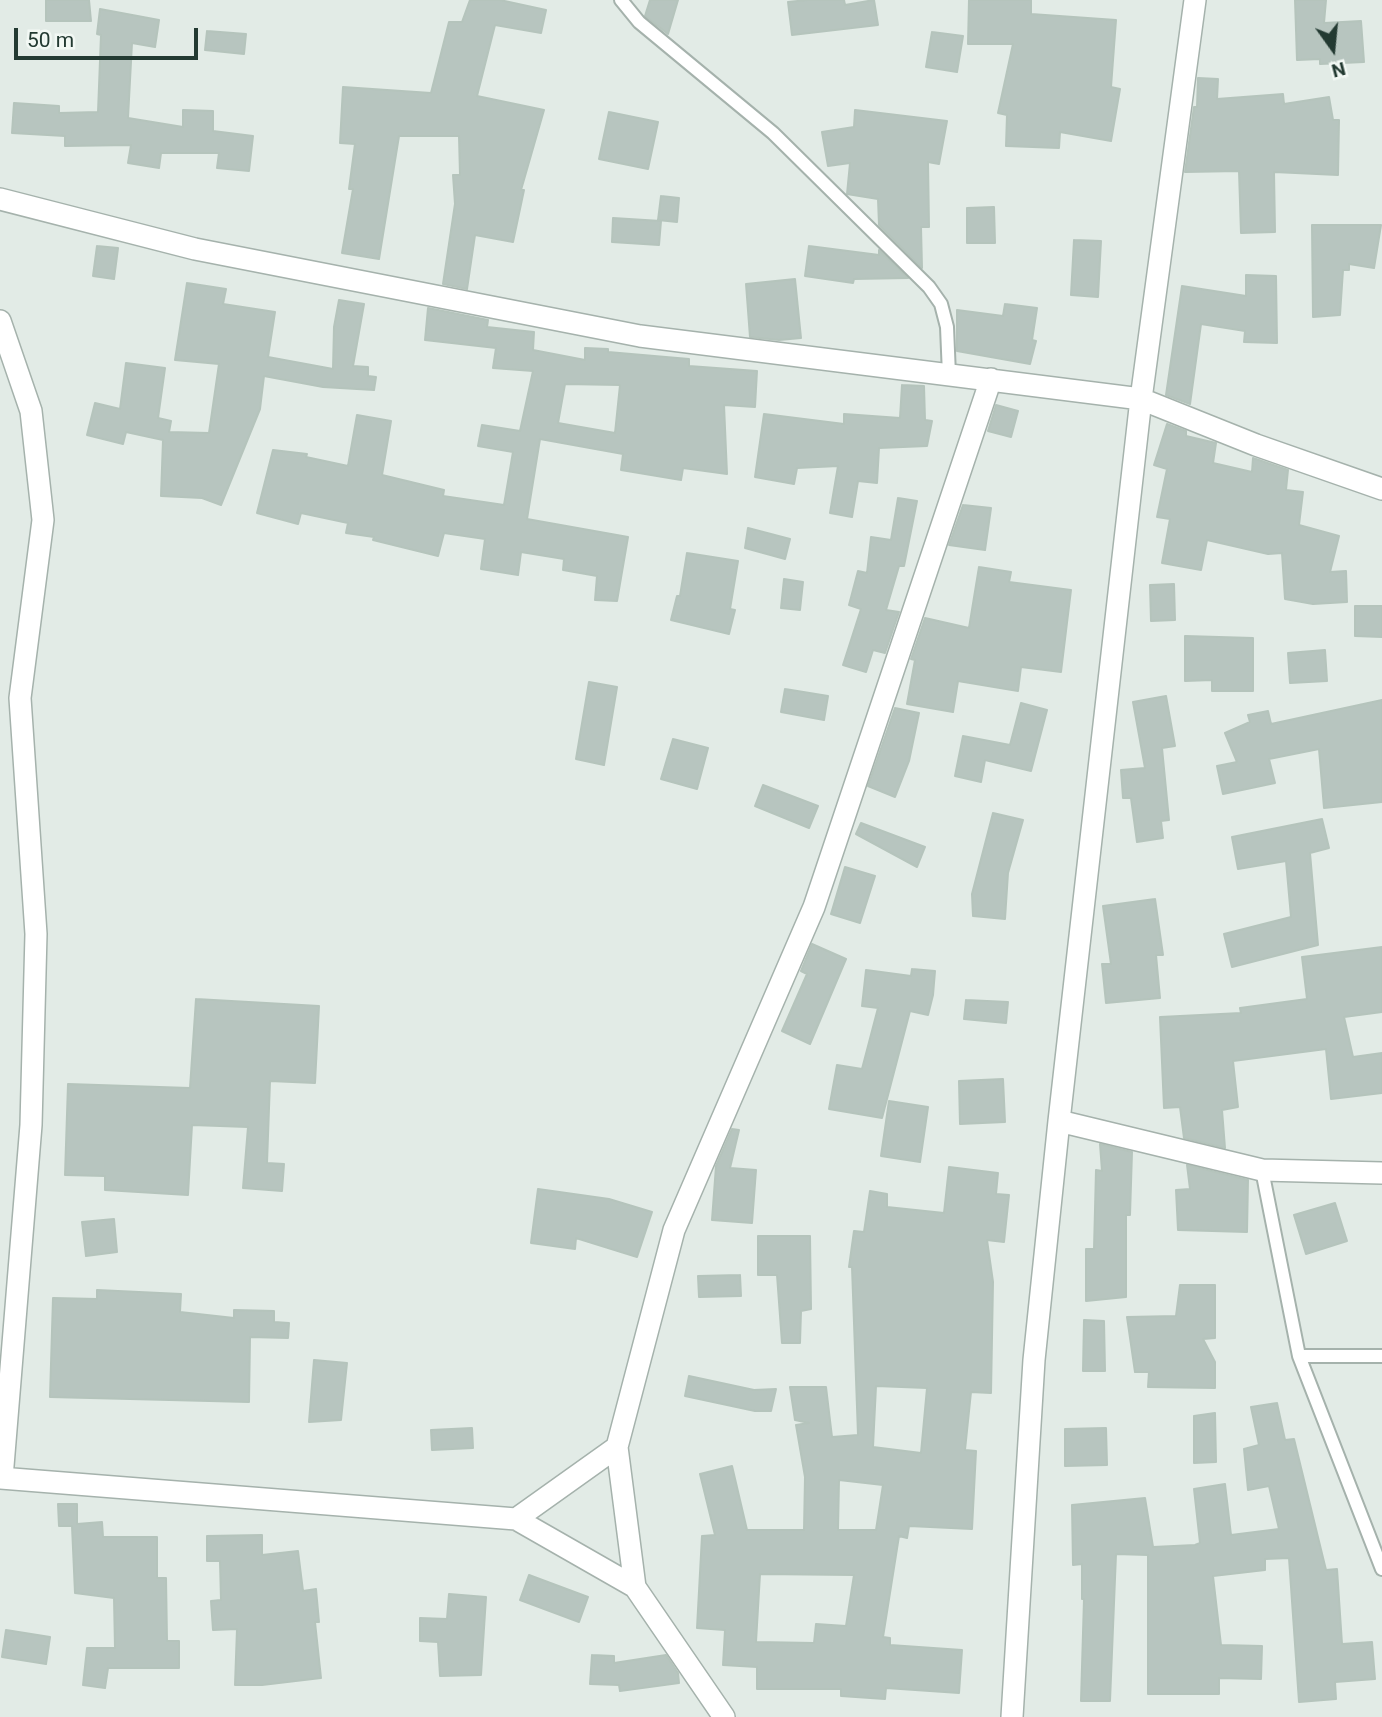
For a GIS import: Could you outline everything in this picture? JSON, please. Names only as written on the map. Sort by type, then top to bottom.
[{"type":"street","points":[[1012,1717],[1034,1360],[1059,1121],[1141,399],[1195,0]]},
{"type":"street","points":[[0,199],[195,249],[613,331],[1141,399],[1256,445],[1382,489]]},
{"type":"street","points":[[0,321],[31,411],[43,520],[20,698],[36,934],[31,1125],[1,1478],[516,1519],[635,1587],[724,1717]]},
{"type":"street","points":[[635,1587],[617,1447],[674,1230],[814,907],[991,379]]},
{"type":"street","points":[[1059,1121],[1262,1170],[1382,1173]]},
{"type":"street","points":[[516,1519],[617,1447]]},
{"type":"lane","points":[[621,0],[639,22],[773,133],[929,287],[941,304],[947,327],[949,375]]},
{"type":"lane","points":[[1262,1170],[1299,1356],[1382,1569]]},
{"type":"lane","points":[[1299,1356],[1382,1356]]},
{"type":"building","points":[[46,0],[89,0],[91,21],[46,21]]},
{"type":"building","points":[[470,0],[500,0],[546,10],[541,33],[495,25],[477,96],[544,110],[521,190],[524,190],[513,242],[475,235],[467,289],[443,284],[455,204],[453,175],[460,175],[459,136],[399,136],[379,259],[342,253],[353,189],[349,189],[355,144],[340,143],[343,87],[431,93],[449,22],[462,22]]},
{"type":"building","points":[[650,0],[678,0],[668,34],[645,16]]},
{"type":"building","points":[[844,0],[845,5],[874,0],[878,25],[792,35],[788,2]]},
{"type":"building","points":[[969,0],[1031,0],[1031,14],[1116,20],[1111,87],[1120,89],[1111,141],[1060,132],[1059,148],[1006,146],[1007,115],[998,113],[1013,44],[968,44]]},
{"type":"building","points":[[1295,0],[1326,0],[1324,23],[1361,21],[1364,62],[1320,64],[1320,59],[1297,60]]},
{"type":"building","points":[[100,9],[159,20],[155,47],[132,43],[128,118],[183,127],[183,110],[213,111],[213,131],[253,136],[249,171],[217,168],[219,153],[161,153],[159,168],[128,163],[131,145],[65,146],[65,136],[12,133],[14,103],[59,106],[59,113],[98,112],[101,35],[97,34]]},
{"type":"building","points":[[207,31],[246,34],[244,54],[205,50]]},
{"type":"building","points":[[932,32],[963,36],[957,72],[926,67]]},
{"type":"building","points":[[1198,78],[1218,79],[1217,99],[1283,94],[1284,104],[1329,97],[1333,120],[1339,120],[1338,175],[1274,172],[1275,232],[1241,233],[1239,171],[1185,172],[1194,107],[1197,107]]},
{"type":"building","points":[[855,110],[947,121],[939,164],[928,162],[929,227],[921,227],[922,268],[879,225],[878,199],[847,194],[850,163],[828,166],[822,132],[854,127]]},
{"type":"building","points":[[609,112],[658,122],[648,169],[599,159]]},
{"type":"building","points":[[661,196],[679,198],[677,222],[658,220]]},
{"type":"building","points":[[994,207],[995,243],[967,243],[967,208]]},
{"type":"building","points":[[613,218],[661,221],[659,245],[612,242]]},
{"type":"building","points":[[1312,225],[1381,225],[1374,268],[1349,264],[1349,270],[1343,270],[1340,315],[1313,317]]},
{"type":"building","points":[[1074,240],[1101,241],[1098,297],[1071,295]]},
{"type":"building","points":[[97,246],[118,248],[114,279],[93,276]]},
{"type":"building","points":[[809,246],[879,255],[879,250],[908,278],[854,279],[853,283],[805,276]]},
{"type":"building","points":[[1246,275],[1276,276],[1277,343],[1244,342],[1245,331],[1201,324],[1190,404],[1166,395],[1182,286],[1246,296]]},
{"type":"building","points":[[795,279],[801,338],[779,340],[750,337],[746,284]]},
{"type":"building","points":[[187,283],[226,289],[223,304],[275,312],[268,357],[333,369],[334,327],[339,300],[364,304],[353,366],[368,367],[368,376],[376,377],[374,390],[323,387],[264,376],[260,409],[221,505],[202,498],[161,496],[163,440],[126,432],[123,444],[87,435],[95,403],[120,409],[126,363],[165,368],[158,418],[171,421],[169,432],[209,433],[219,364],[175,360]]},
{"type":"building","points":[[1005,304],[1037,308],[1032,340],[1036,341],[1030,364],[957,351],[957,310],[1003,316]]},
{"type":"building","points":[[428,308],[488,320],[487,327],[534,332],[533,350],[585,360],[585,348],[608,349],[608,352],[689,359],[689,366],[757,371],[755,407],[724,405],[727,474],[683,468],[681,480],[621,470],[623,454],[540,439],[527,519],[628,537],[617,601],[595,600],[597,576],[563,570],[564,559],[521,552],[518,575],[481,569],[485,539],[444,533],[438,556],[373,540],[374,537],[346,533],[348,523],[301,513],[298,524],[257,513],[273,450],[307,454],[306,457],[348,466],[357,415],[391,421],[382,475],[444,490],[443,496],[504,505],[513,452],[478,446],[482,425],[520,431],[533,371],[493,368],[496,348],[425,340]],"holes":[[[565,384],[620,385],[615,433],[558,423]]]},
{"type":"building","points":[[902,385],[924,386],[925,420],[932,421],[927,446],[879,448],[877,483],[858,481],[852,517],[830,513],[838,466],[797,468],[794,484],[755,477],[764,414],[844,424],[844,414],[900,418]]},
{"type":"building","points":[[996,405],[1018,411],[1011,437],[988,431]]},
{"type":"building","points":[[1167,424],[1186,431],[1186,436],[1216,443],[1213,463],[1252,472],[1253,458],[1288,470],[1286,490],[1303,492],[1299,525],[1339,536],[1330,572],[1346,571],[1347,602],[1313,604],[1285,599],[1282,553],[1268,554],[1207,540],[1201,570],[1162,563],[1170,519],[1157,517],[1167,469],[1154,465]]},
{"type":"building","points":[[898,498],[917,501],[904,566],[899,566],[886,610],[899,612],[885,653],[873,650],[866,672],[843,665],[861,609],[849,605],[858,571],[867,573],[871,537],[891,540]]},
{"type":"building","points":[[963,505],[991,508],[985,550],[949,545]]},
{"type":"building","points":[[748,528],[790,539],[785,559],[745,548]]},
{"type":"building","points":[[687,553],[738,561],[730,609],[735,610],[729,634],[671,620],[677,596],[680,596]]},
{"type":"building","points":[[979,567],[1011,572],[1009,582],[1071,590],[1061,672],[1021,667],[1018,691],[958,681],[953,712],[907,704],[915,660],[911,659],[925,618],[969,628]]},
{"type":"building","points":[[784,579],[803,582],[800,610],[781,608]]},
{"type":"building","points":[[1174,584],[1175,620],[1151,621],[1150,585]]},
{"type":"building","points":[[1355,606],[1382,606],[1382,637],[1355,636]]},
{"type":"building","points":[[1185,636],[1253,638],[1253,691],[1212,691],[1212,680],[1185,681]]},
{"type":"building","points":[[1325,650],[1327,681],[1290,683],[1288,653]]},
{"type":"building","points":[[589,682],[617,687],[604,765],[576,759]]},
{"type":"building","points":[[785,689],[828,696],[824,720],[781,712]]},
{"type":"building","points":[[1166,696],[1175,746],[1162,748],[1169,820],[1161,821],[1163,838],[1137,842],[1131,798],[1123,798],[1121,770],[1145,768],[1133,702]]},
{"type":"building","points":[[1382,700],[1382,802],[1324,808],[1319,749],[1269,759],[1275,783],[1223,794],[1217,766],[1237,762],[1225,733],[1250,722],[1248,715],[1268,711],[1271,724]]},
{"type":"building","points":[[1021,703],[1047,710],[1031,771],[985,760],[981,782],[955,776],[963,736],[1010,745]]},
{"type":"building","points":[[895,708],[919,713],[909,761],[895,797],[868,786]]},
{"type":"building","points":[[673,739],[708,748],[697,789],[661,779]]},
{"type":"building","points":[[763,785],[818,806],[809,828],[755,806]]},
{"type":"building","points":[[993,813],[1023,820],[1008,873],[1005,919],[973,916],[972,894]]},
{"type":"building","points":[[1322,819],[1329,848],[1310,853],[1318,945],[1232,967],[1224,934],[1291,917],[1286,861],[1238,869],[1232,837]]},
{"type":"building","points":[[861,823],[925,847],[917,867],[856,834]]},
{"type":"building","points":[[845,867],[875,876],[860,923],[831,914]]},
{"type":"building","points":[[1155,899],[1163,955],[1156,955],[1160,998],[1106,1003],[1102,964],[1111,964],[1103,906]]},
{"type":"building","points":[[812,944],[846,959],[810,1044],[782,1031],[807,974],[801,971]]},
{"type":"building","points":[[1382,947],[1382,1012],[1344,1017],[1353,1057],[1382,1053],[1382,1093],[1331,1099],[1326,1049],[1233,1061],[1238,1107],[1222,1110],[1225,1148],[1184,1138],[1180,1107],[1164,1108],[1160,1017],[1241,1013],[1240,1008],[1307,999],[1302,957]]},
{"type":"building","points":[[912,969],[935,971],[933,995],[928,1015],[910,1011],[882,1118],[829,1109],[837,1065],[862,1069],[878,1008],[862,1006],[866,970],[911,976]]},
{"type":"building","points":[[196,999],[319,1006],[315,1083],[270,1081],[267,1163],[284,1164],[282,1191],[243,1188],[248,1127],[192,1125],[188,1195],[105,1190],[105,1176],[65,1175],[68,1084],[190,1088]]},
{"type":"building","points":[[966,1000],[1008,1002],[1006,1023],[964,1019]]},
{"type":"building","points":[[1003,1079],[1005,1122],[960,1124],[959,1081]]},
{"type":"building","points":[[889,1101],[928,1107],[920,1162],[881,1156]]},
{"type":"building","points":[[732,1129],[739,1130],[730,1168],[756,1170],[752,1223],[712,1220],[716,1166]]},
{"type":"building","points":[[1100,1144],[1132,1152],[1130,1215],[1126,1215],[1126,1297],[1086,1301],[1086,1249],[1094,1249],[1096,1170],[1102,1171]]},
{"type":"building","points":[[1187,1165],[1248,1180],[1247,1232],[1178,1230],[1176,1190],[1190,1189]]},
{"type":"building","points":[[949,1167],[998,1173],[996,1194],[1009,1195],[1004,1242],[987,1240],[993,1282],[991,1393],[971,1392],[965,1450],[976,1451],[972,1529],[909,1526],[907,1538],[899,1536],[883,1637],[890,1638],[890,1645],[962,1650],[959,1693],[886,1688],[885,1699],[841,1696],[841,1689],[757,1689],[757,1667],[723,1665],[725,1630],[697,1628],[702,1536],[715,1535],[700,1474],[732,1466],[747,1530],[804,1530],[805,1477],[796,1425],[809,1423],[795,1420],[790,1387],[826,1387],[832,1437],[858,1435],[852,1267],[849,1267],[854,1231],[864,1232],[870,1191],[887,1194],[887,1207],[944,1213]],"holes":[[[876,1386],[927,1388],[921,1453],[873,1447]],[[839,1480],[883,1485],[876,1530],[838,1530]],[[760,1574],[854,1575],[846,1626],[816,1624],[814,1643],[756,1642]]]},
{"type":"building","points":[[538,1189],[609,1199],[652,1212],[637,1257],[576,1238],[575,1249],[531,1243]]},
{"type":"building","points":[[1335,1203],[1347,1241],[1306,1254],[1294,1215]]},
{"type":"building","points":[[114,1219],[117,1252],[86,1256],[82,1222]]},
{"type":"building","points":[[758,1236],[810,1236],[811,1309],[801,1311],[800,1343],[782,1343],[777,1275],[758,1275]]},
{"type":"building","points":[[740,1275],[741,1296],[699,1297],[698,1276]]},
{"type":"building","points":[[1180,1285],[1215,1285],[1215,1338],[1203,1339],[1215,1362],[1215,1388],[1148,1387],[1149,1372],[1135,1372],[1127,1317],[1176,1316]]},
{"type":"building","points":[[97,1290],[181,1294],[180,1312],[234,1318],[234,1310],[274,1311],[274,1322],[289,1323],[288,1338],[250,1337],[249,1402],[50,1397],[53,1298],[97,1299]]},
{"type":"building","points":[[1084,1320],[1104,1321],[1105,1371],[1083,1371]]},
{"type":"building","points":[[314,1360],[347,1363],[341,1420],[309,1422]]},
{"type":"building","points":[[689,1376],[754,1390],[776,1389],[771,1411],[755,1411],[685,1396]]},
{"type":"building","points":[[1277,1403],[1285,1440],[1294,1439],[1326,1570],[1337,1569],[1342,1644],[1372,1642],[1375,1679],[1335,1682],[1336,1699],[1299,1702],[1289,1558],[1265,1559],[1265,1570],[1213,1576],[1221,1645],[1262,1646],[1261,1679],[1219,1678],[1219,1694],[1148,1694],[1148,1555],[1116,1554],[1110,1701],[1081,1701],[1084,1599],[1082,1564],[1073,1565],[1072,1505],[1145,1498],[1153,1547],[1195,1545],[1200,1543],[1194,1489],[1225,1484],[1231,1535],[1279,1529],[1269,1486],[1248,1490],[1244,1449],[1259,1445],[1251,1407]]},
{"type":"building","points":[[1215,1413],[1216,1462],[1194,1463],[1194,1416]]},
{"type":"building","points":[[472,1428],[473,1448],[432,1450],[431,1430]]},
{"type":"building","points":[[1106,1428],[1107,1465],[1065,1466],[1065,1429]]},
{"type":"building","points":[[58,1504],[77,1504],[77,1524],[102,1522],[103,1537],[157,1537],[157,1578],[166,1578],[167,1641],[179,1641],[179,1668],[108,1668],[105,1688],[83,1685],[87,1648],[115,1648],[114,1598],[75,1593],[72,1526],[59,1526]]},
{"type":"building","points":[[262,1535],[262,1555],[298,1551],[303,1591],[316,1589],[319,1622],[315,1622],[321,1678],[262,1685],[235,1685],[237,1629],[213,1630],[211,1601],[221,1600],[220,1561],[207,1561],[207,1536]]},
{"type":"building","points":[[529,1575],[588,1597],[579,1622],[520,1600]]},
{"type":"building","points":[[449,1594],[486,1597],[481,1675],[440,1676],[438,1642],[420,1641],[420,1618],[447,1619]]},
{"type":"building","points":[[6,1630],[50,1637],[46,1664],[2,1657]]},
{"type":"building","points":[[592,1655],[614,1656],[614,1663],[666,1655],[678,1673],[679,1683],[620,1691],[619,1685],[590,1684]]}]
